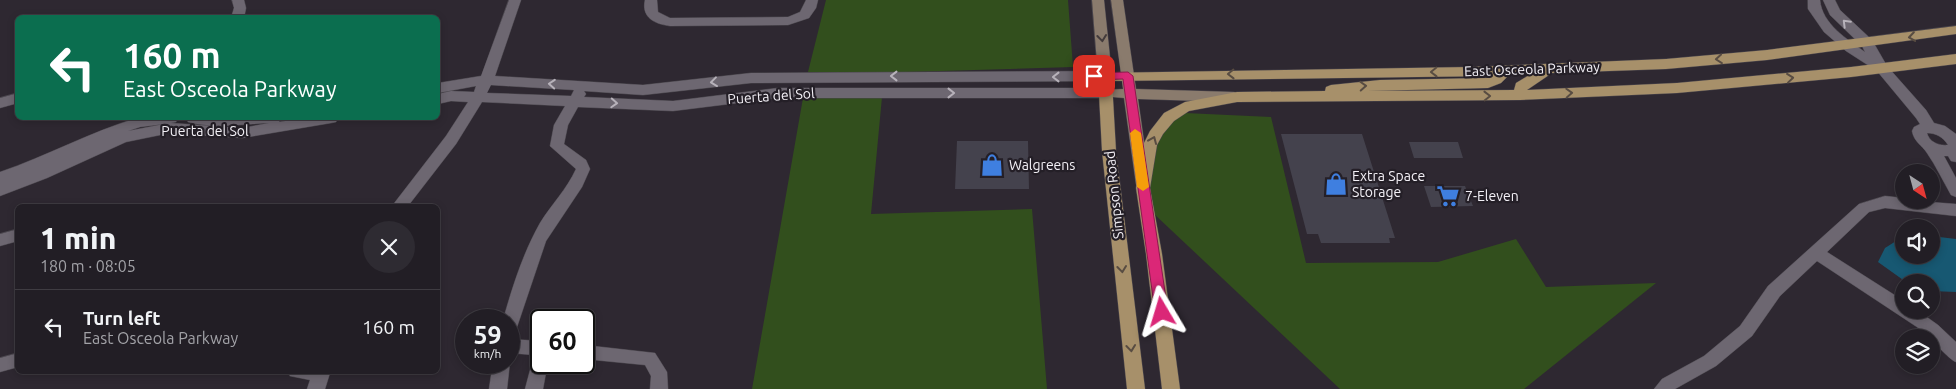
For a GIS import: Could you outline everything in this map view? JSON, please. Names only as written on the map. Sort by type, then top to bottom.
[{"type":"main road","name":"Simpson Road","points":[[1098,0],[1109,151],[1136,389]]},
{"type":"main road","name":"Simpson Road","points":[[1117,0],[1171,389]]},
{"type":"main road","name":"East Osceola Parkway","points":[[1105,76],[1552,70],[1666,64],[1767,56],[1956,30]]},
{"type":"main road","name":"East Osceola Parkway","points":[[1106,93],[1237,97],[1520,95],[1686,88],[1882,69],[1956,59]]},
{"type":"main road","points":[[1520,95],[1521,86],[1529,80],[1552,70]]},
{"type":"main road","points":[[1298,97],[1351,86],[1488,84],[1496,80],[1505,71]]},
{"type":"main road","points":[[1143,188],[1150,145],[1157,131],[1169,117],[1185,107],[1237,97]]},
{"type":"street","points":[[238,0],[240,8],[238,15]]},
{"type":"street","points":[[402,204],[435,164],[459,130],[478,97],[515,0]]},
{"type":"street","points":[[651,0],[649,10],[652,15],[657,19],[670,22],[793,20],[809,11],[812,0]]},
{"type":"street","points":[[1814,0],[1815,10],[1821,20],[1846,46],[1882,69]]},
{"type":"street","points":[[1829,0],[1835,12],[1868,43],[1882,69],[1916,107],[1930,128]]},
{"type":"street","name":"Puerta del Sol","points":[[440,88],[486,80],[643,90],[738,79],[1105,76]]},
{"type":"street","points":[[738,79],[738,98]]},
{"type":"street","points":[[513,309],[526,276],[531,256],[550,221],[574,188],[583,169],[581,164],[557,146],[556,139],[562,122],[584,86]]},
{"type":"street","name":"Puerta del Sol","points":[[440,99],[451,96],[673,106],[788,93],[1106,93]]},
{"type":"street","points":[[0,103],[15,99]]},
{"type":"street","name":"Puerta del Sol","points":[[0,178],[42,163],[105,132],[140,122],[156,120]]},
{"type":"street","name":"Puerta del Sol","points":[[0,190],[42,174],[123,137],[170,128],[242,133],[319,120]]},
{"type":"street","points":[[1931,147],[1955,153],[1955,145],[1950,136],[1930,128],[1923,128],[1919,132],[1919,137],[1931,147],[1956,191]]},
{"type":"street","points":[[1663,389],[1668,384],[1710,361],[1746,331],[1774,291],[1864,208],[1885,202],[1956,210]]},
{"type":"street","points":[[0,240],[15,236]]},
{"type":"street","points":[[1816,253],[1895,304]]},
{"type":"street","points":[[1917,319],[1936,333],[1951,347],[1956,355]]},
{"type":"street","points":[[595,353],[649,358],[658,367],[661,379],[659,389]]},
{"type":"street","points":[[0,364],[15,361]]},
{"type":"street","points":[[306,374],[319,378]]},
{"type":"street","points":[[498,389],[500,374]]},
{"type":"street","points":[[534,389],[537,374]]},
{"type":"green space","points":[[826,0],[1068,0],[1073,67],[906,72],[808,72]]},
{"type":"green space","points":[[882,97],[871,214],[1032,209],[1047,389],[752,389],[803,98]]},
{"type":"green space","points":[[1185,113],[1271,117],[1306,263],[1438,262],[1516,239],[1546,287],[1656,283],[1524,389],[1340,389],[1153,213],[1148,174],[1156,147],[1174,120]]},
{"type":"water","points":[[1940,237],[1956,239],[1956,292],[1940,291],[1940,274],[1895,274],[1878,262],[1885,248],[1895,242],[1895,264],[1940,264]]},
{"type":"building","name":"Extra Space Storage","points":[[1281,134],[1362,134],[1395,238],[1389,238],[1390,243],[1321,243],[1318,234],[1307,234]]},
{"type":"building","name":"Walgreens","points":[[957,141],[1028,141],[1029,189],[955,189]]},
{"type":"building","name":"7-Eleven","points":[[1409,142],[1458,142],[1463,158],[1414,158]]},
{"type":"building","name":"7-Eleven","points":[[1424,186],[1465,186],[1473,206],[1431,207]]},
{"type":"slow traffic","points":[[1135,133],[1143,187]]},
{"type":"place","name":"Walgreens","points":[[992,165]]},
{"type":"place","name":"Extra Space Storage","points":[[1336,184]]},
{"type":"place","name":"7-Eleven","points":[[1448,196]]},
{"type":"route","points":[[1094,76],[1128,76],[1162,312]]}]
